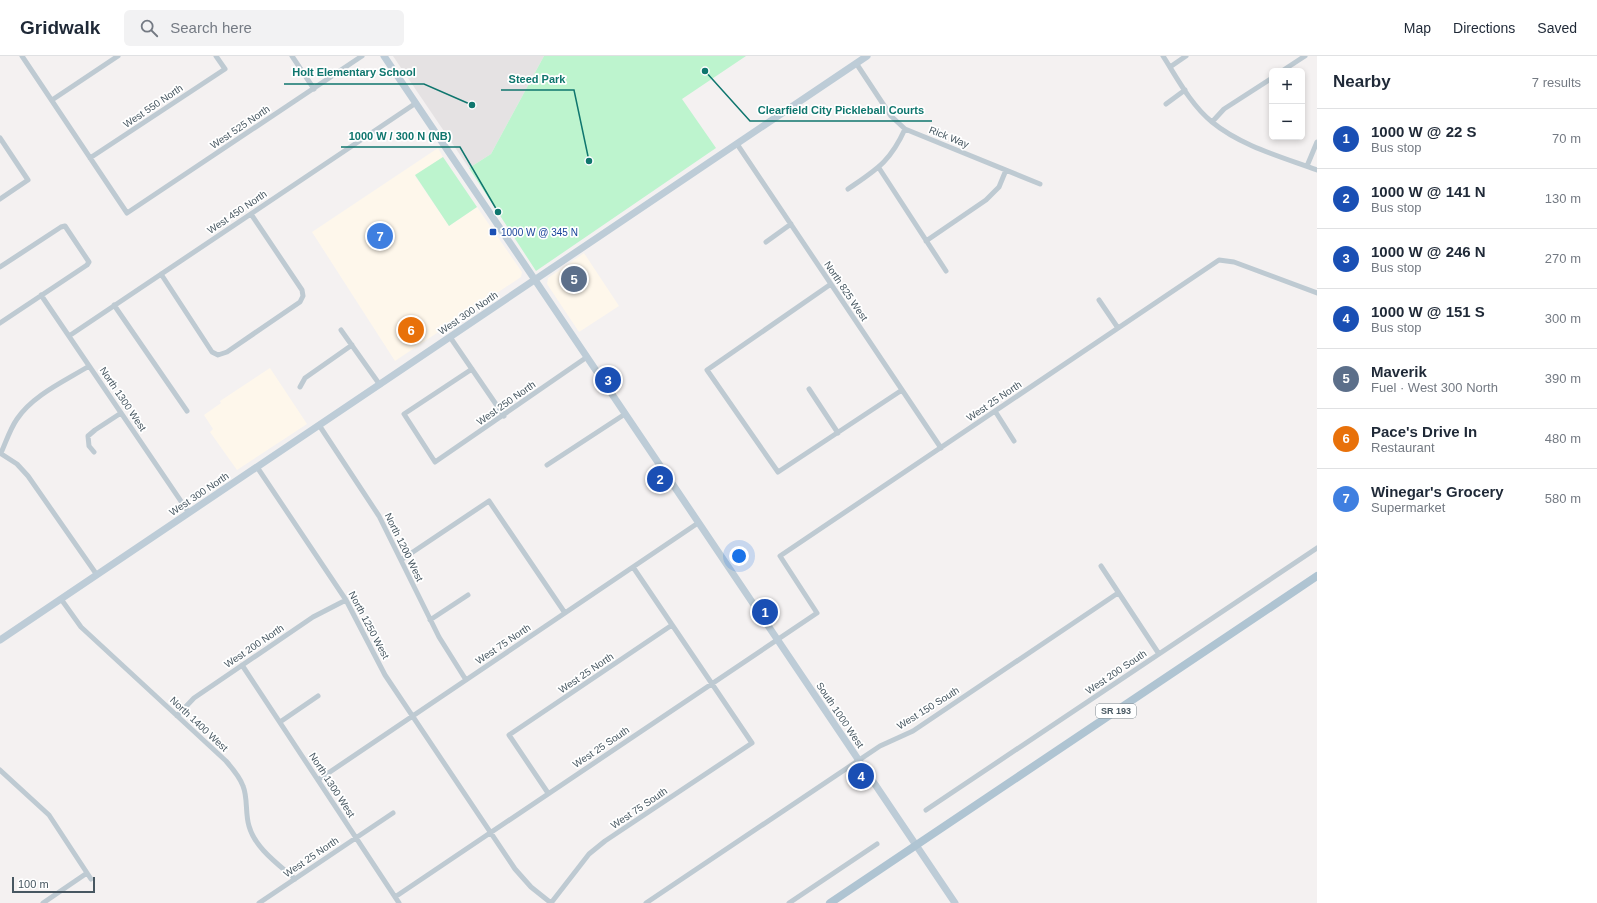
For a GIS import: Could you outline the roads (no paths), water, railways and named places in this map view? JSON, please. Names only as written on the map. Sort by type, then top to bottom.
[{"type":"main road","name":"South 1000 West","points":[[384,56],[955,903]]},
{"type":"main road","name":"West 300 North","points":[[0,640],[867,56]]},
{"type":"main road","name":"SR 193","points":[[830,903],[1317,576]]},
{"type":"street","points":[[22,56],[90,158]]},
{"type":"street","points":[[52,100],[118,56]]},
{"type":"street","name":"West 550 North","points":[[90,158],[224,69],[216,56]]},
{"type":"street","points":[[292,56],[314,89]]},
{"type":"street","name":"West 525 North","points":[[90,158],[127,213],[362,56]]},
{"type":"street","points":[[1163,56],[1185,90],[1212,122],[1244,142],[1317,170]]},
{"type":"street","points":[[1170,67],[1186,56]]},
{"type":"street","points":[[1287,68],[1305,56]]},
{"type":"street","name":"Rick Way","points":[[856,63],[891,116],[905,129],[1040,184]]},
{"type":"street","points":[[1212,122],[1224,110],[1269,80]]},
{"type":"street","points":[[1166,104],[1185,90]]},
{"type":"street","name":"West 450 North","points":[[69,336],[416,103]]},
{"type":"street","points":[[848,189],[879,168],[894,152],[905,129]]},
{"type":"street","points":[[0,138],[28,180],[0,199]]},
{"type":"street","points":[[1307,166],[1317,142]]},
{"type":"street","name":"North 825 West","points":[[737,144],[941,448]]},
{"type":"street","points":[[879,168],[946,271]]},
{"type":"street","points":[[926,241],[986,200],[999,186],[1006,170]]},
{"type":"street","points":[[161,274],[212,352],[218,355],[228,352],[294,307],[300,302],[303,296],[302,290],[251,214]]},
{"type":"street","points":[[766,242],[791,224]]},
{"type":"street","points":[[0,267],[61,227],[65,226],[89,262],[87,265],[0,323]]},
{"type":"street","name":"West 25 North","points":[[817,613],[780,556],[1219,260],[1234,262],[1317,294]]},
{"type":"street","points":[[831,284],[707,370],[778,472],[902,390]]},
{"type":"street","name":"North 1300 West","points":[[41,295],[189,513]]},
{"type":"street","points":[[1099,300],[1118,328]]},
{"type":"street","points":[[114,305],[187,412]]},
{"type":"street","points":[[341,330],[380,384]]},
{"type":"street","points":[[450,337],[504,416]]},
{"type":"street","points":[[300,387],[305,378],[352,345]]},
{"type":"street","name":"West 250 North","points":[[472,369],[404,414],[435,462],[504,416],[587,357]]},
{"type":"street","points":[[89,366],[32,402],[16,420],[0,453],[17,464],[28,476],[97,575]]},
{"type":"street","points":[[809,389],[838,433]]},
{"type":"street","points":[[995,411],[1014,440]]},
{"type":"street","points":[[94,452],[89,446],[88,436],[121,412]]},
{"type":"street","points":[[547,465],[625,414]]},
{"type":"street","name":"North 1200 West","points":[[320,425],[369,498],[430,620],[446,649],[466,680]]},
{"type":"street","name":"North 1250 West","points":[[257,467],[346,600],[385,675],[515,870],[531,887],[551,903]]},
{"type":"street","points":[[401,560],[489,501],[565,613]]},
{"type":"street","name":"West 75 North","points":[[318,780],[698,523]]},
{"type":"street","name":"West 200 South","points":[[926,810],[1317,548]]},
{"type":"street","points":[[1101,566],[1159,654]]},
{"type":"street","points":[[633,567],[712,683]]},
{"type":"street","name":"West 150 South","points":[[646,903],[880,746],[912,731],[1118,592]]},
{"type":"street","points":[[430,620],[468,595]]},
{"type":"street","name":"North 1400 West","points":[[61,599],[81,627],[226,761],[236,773],[244,787],[249,826],[256,841],[294,879]]},
{"type":"street","name":"West 200 North","points":[[177,716],[194,698],[242,665],[313,617],[346,600]]},
{"type":"street","name":"West 25 South","points":[[395,896],[817,613]]},
{"type":"street","name":"West 25 North","points":[[548,794],[509,735],[672,625]]},
{"type":"street","name":"North 1300 West","points":[[242,665],[399,903]]},
{"type":"street","name":"West 75 South","points":[[551,903],[589,854],[605,841],[752,743],[712,683]]},
{"type":"street","points":[[280,722],[318,696]]},
{"type":"street","points":[[0,770],[49,815],[91,879]]},
{"type":"street","name":"West 25 North","points":[[259,903],[393,813]]},
{"type":"street","points":[[789,903],[877,844]]},
{"type":"street","points":[[43,903],[87,873]]},
{"type":"place","name":"Clearfield City Pickleball Courts","points":[[705,71]]},
{"type":"place","name":"Holt Elementary School","points":[[472,105]]},
{"type":"place","name":"Steed Park","points":[[589,161]]},
{"type":"place","name":"1000 W / 300 N (NB)","points":[[498,212]]},
{"type":"place","name":"1000 W @ 345 N","points":[[493,232]]},
{"type":"place","name":"Winegar's Grocery","points":[[380,236]]},
{"type":"place","name":"Maverik","points":[[574,279]]},
{"type":"place","name":"Pace's Drive In","points":[[411,330]]},
{"type":"place","name":"1000 W @ 246 N","points":[[608,380]]},
{"type":"place","name":"1000 W @ 141 N","points":[[660,479]]},
{"type":"place","name":"1000 W @ 22 S","points":[[765,612]]},
{"type":"place","name":"1000 W @ 151 S","points":[[861,776]]}]
